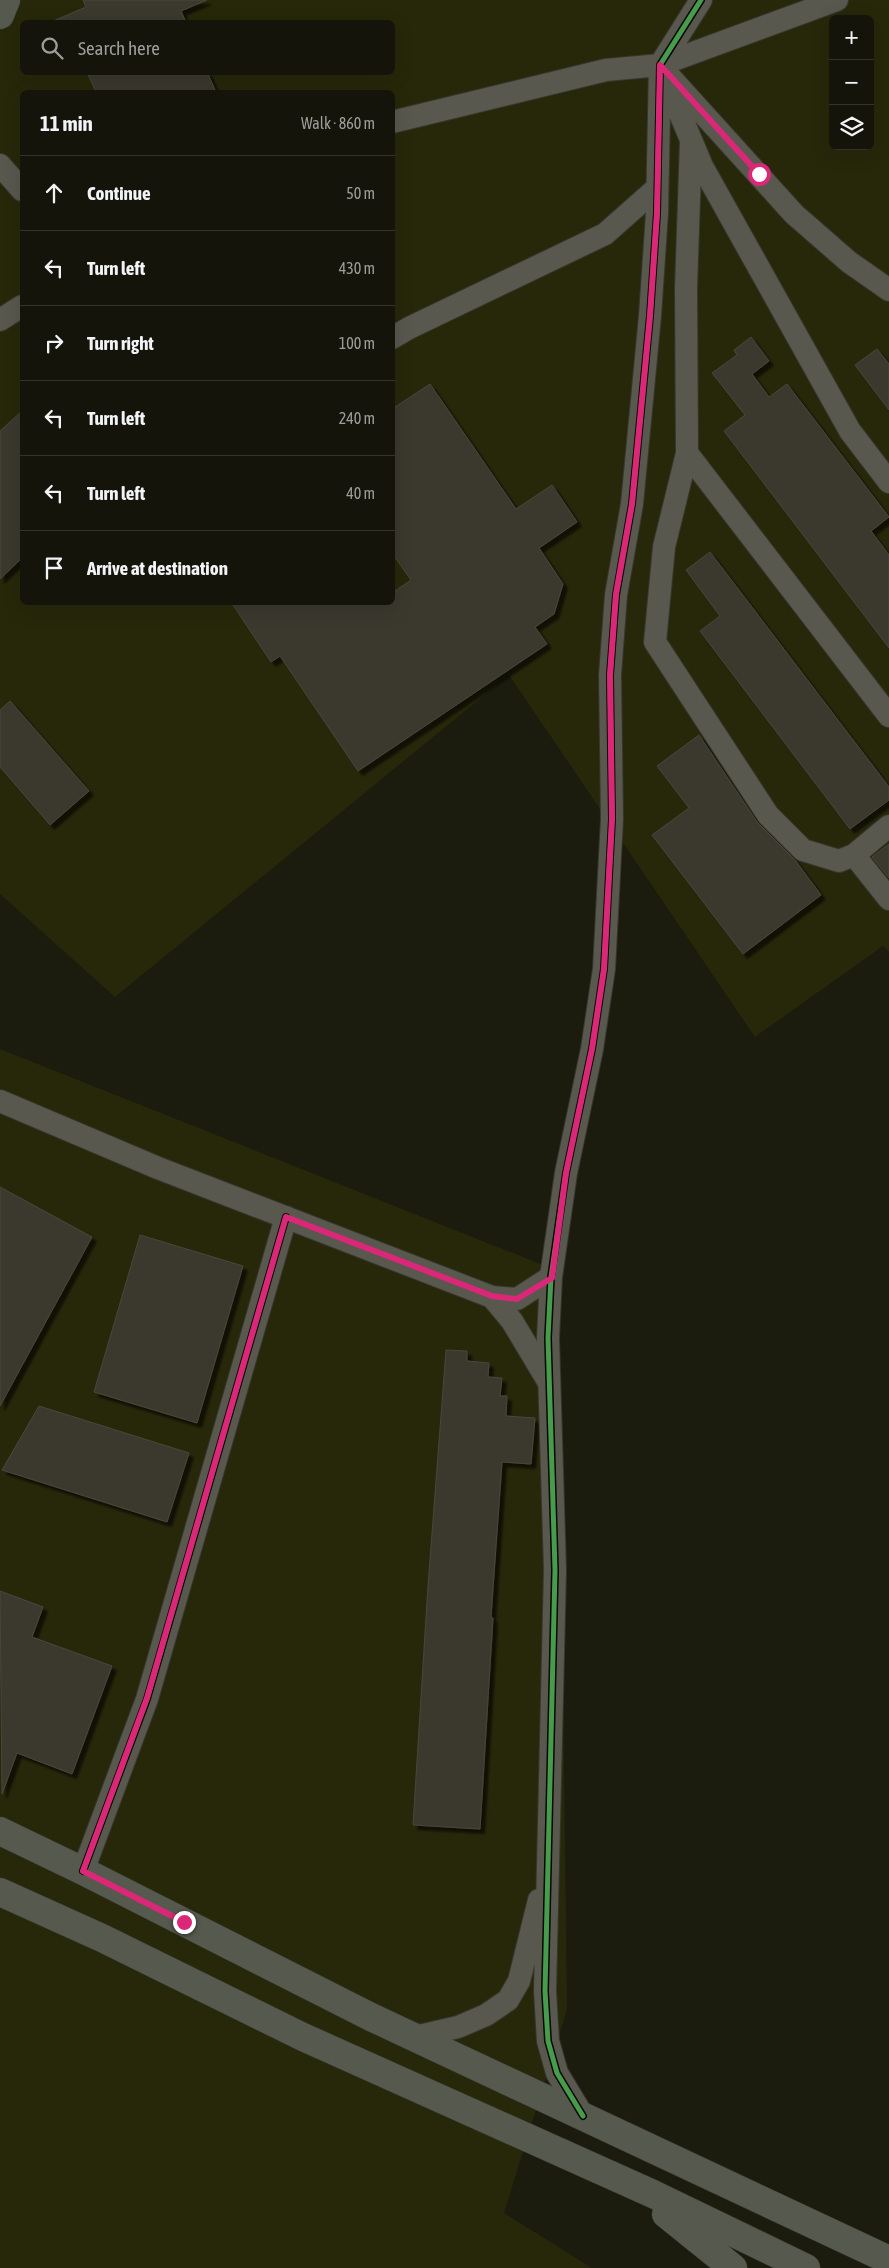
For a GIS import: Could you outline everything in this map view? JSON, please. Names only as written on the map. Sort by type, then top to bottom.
[{"type":"main road","points":[[0,16],[6,0]]},
{"type":"main road","points":[[0,1831],[342,2002],[889,2260]]},
{"type":"main road","points":[[0,1892],[102,1938],[303,2037],[625,2182],[806,2268]]},
{"type":"main road","points":[[625,2182],[733,2268]]},
{"type":"main road","points":[[847,2240],[889,2246]]},
{"type":"street","points":[[583,2116],[557,2073],[548,2041],[545,1991],[555,1570],[548,1338],[552,1278],[566,1173],[592,1049],[604,969],[612,819],[610,675],[616,594],[632,504],[650,316],[657,188],[660,65],[701,0]]},
{"type":"street","points":[[395,121],[606,70],[660,65],[837,0]]},
{"type":"street","points":[[660,65],[702,166],[850,431],[889,482]]},
{"type":"street","points":[[660,65],[794,214],[849,262],[889,290]]},
{"type":"street","points":[[691,141],[686,288],[687,453],[664,547],[654,642],[768,815],[803,850],[839,862],[854,855],[889,826]]},
{"type":"street","points":[[0,165],[20,188]]},
{"type":"street","points":[[395,336],[604,234],[657,188]]},
{"type":"street","points":[[0,320],[20,307]]},
{"type":"street","points":[[687,453],[889,716]]},
{"type":"street","points":[[854,855],[889,899]]},
{"type":"street","points":[[0,1101],[158,1168],[492,1296],[517,1299],[552,1278]]},
{"type":"street","points":[[83,1871],[147,1698],[286,1217]]},
{"type":"street","points":[[492,1296],[512,1321],[550,1383]]},
{"type":"street","points":[[415,2037],[458,2027],[486,2014],[508,2000],[519,1981],[547,1869]]},
{"type":"shaded area","points":[[0,0],[889,0],[889,952],[883,946],[755,1037],[509,675],[115,997],[0,894]]},
{"type":"shaded area","points":[[0,1049],[558,1271],[567,2010],[504,2213],[592,2268],[0,2268]]},
{"type":"building","points":[[83,0],[207,0],[181,11],[185,20],[56,20],[86,7]]},
{"type":"building","points":[[88,75],[208,75],[215,90],[95,90]]},
{"type":"building","points":[[751,337],[769,361],[752,374],[769,397],[787,384],[889,517],[871,531],[889,555],[889,648],[724,431],[745,415],[712,373],[737,355],[734,350]]},
{"type":"building","points":[[877,349],[889,364],[889,410],[855,365]]},
{"type":"building","points":[[430,384],[516,509],[552,485],[577,522],[539,548],[563,584],[554,614],[535,627],[547,644],[358,771],[280,656],[271,662],[233,605],[395,605],[395,591],[411,580],[395,557],[395,407]]},
{"type":"building","points":[[20,413],[20,560],[0,579],[0,431]]},
{"type":"building","points":[[710,552],[889,787],[889,800],[850,829],[700,631],[720,616],[686,570]]},
{"type":"building","points":[[10,701],[89,791],[50,825],[0,767],[0,710]]},
{"type":"building","points":[[699,735],[757,822],[795,860],[821,895],[743,954],[652,835],[689,808],[657,766]]},
{"type":"building","points":[[889,844],[889,878],[872,857]]},
{"type":"building","points":[[0,1187],[92,1237],[0,1406]]},
{"type":"building","points":[[140,1235],[243,1266],[197,1423],[94,1392]]},
{"type":"building","points":[[446,1350],[467,1351],[467,1361],[489,1363],[488,1377],[502,1378],[500,1396],[507,1396],[506,1416],[535,1418],[531,1464],[502,1462],[491,1617],[493,1618],[480,1829],[413,1825],[428,1586]]},
{"type":"building","points":[[39,1406],[189,1453],[167,1522],[2,1470]]},
{"type":"building","points":[[0,1591],[43,1607],[32,1637],[112,1666],[72,1774],[17,1753],[2,1794]]},
{"type":"cycle path","points":[[583,2116],[557,2073],[548,2041],[545,1991],[555,1570],[548,1338],[551,1277],[566,1173],[592,1049],[604,969],[612,819],[610,675],[616,595],[632,504],[650,316],[657,213],[660,65],[701,0]]},
{"type":"cycle path","points":[[83,1871],[147,1699],[286,1217]]},
{"type":"route","points":[[184,1922],[83,1871],[147,1698],[286,1217],[492,1296],[517,1299],[552,1278],[566,1173],[592,1049],[604,969],[612,819],[610,675],[616,594],[632,504],[650,316],[657,213],[660,65],[759,174]]}]
